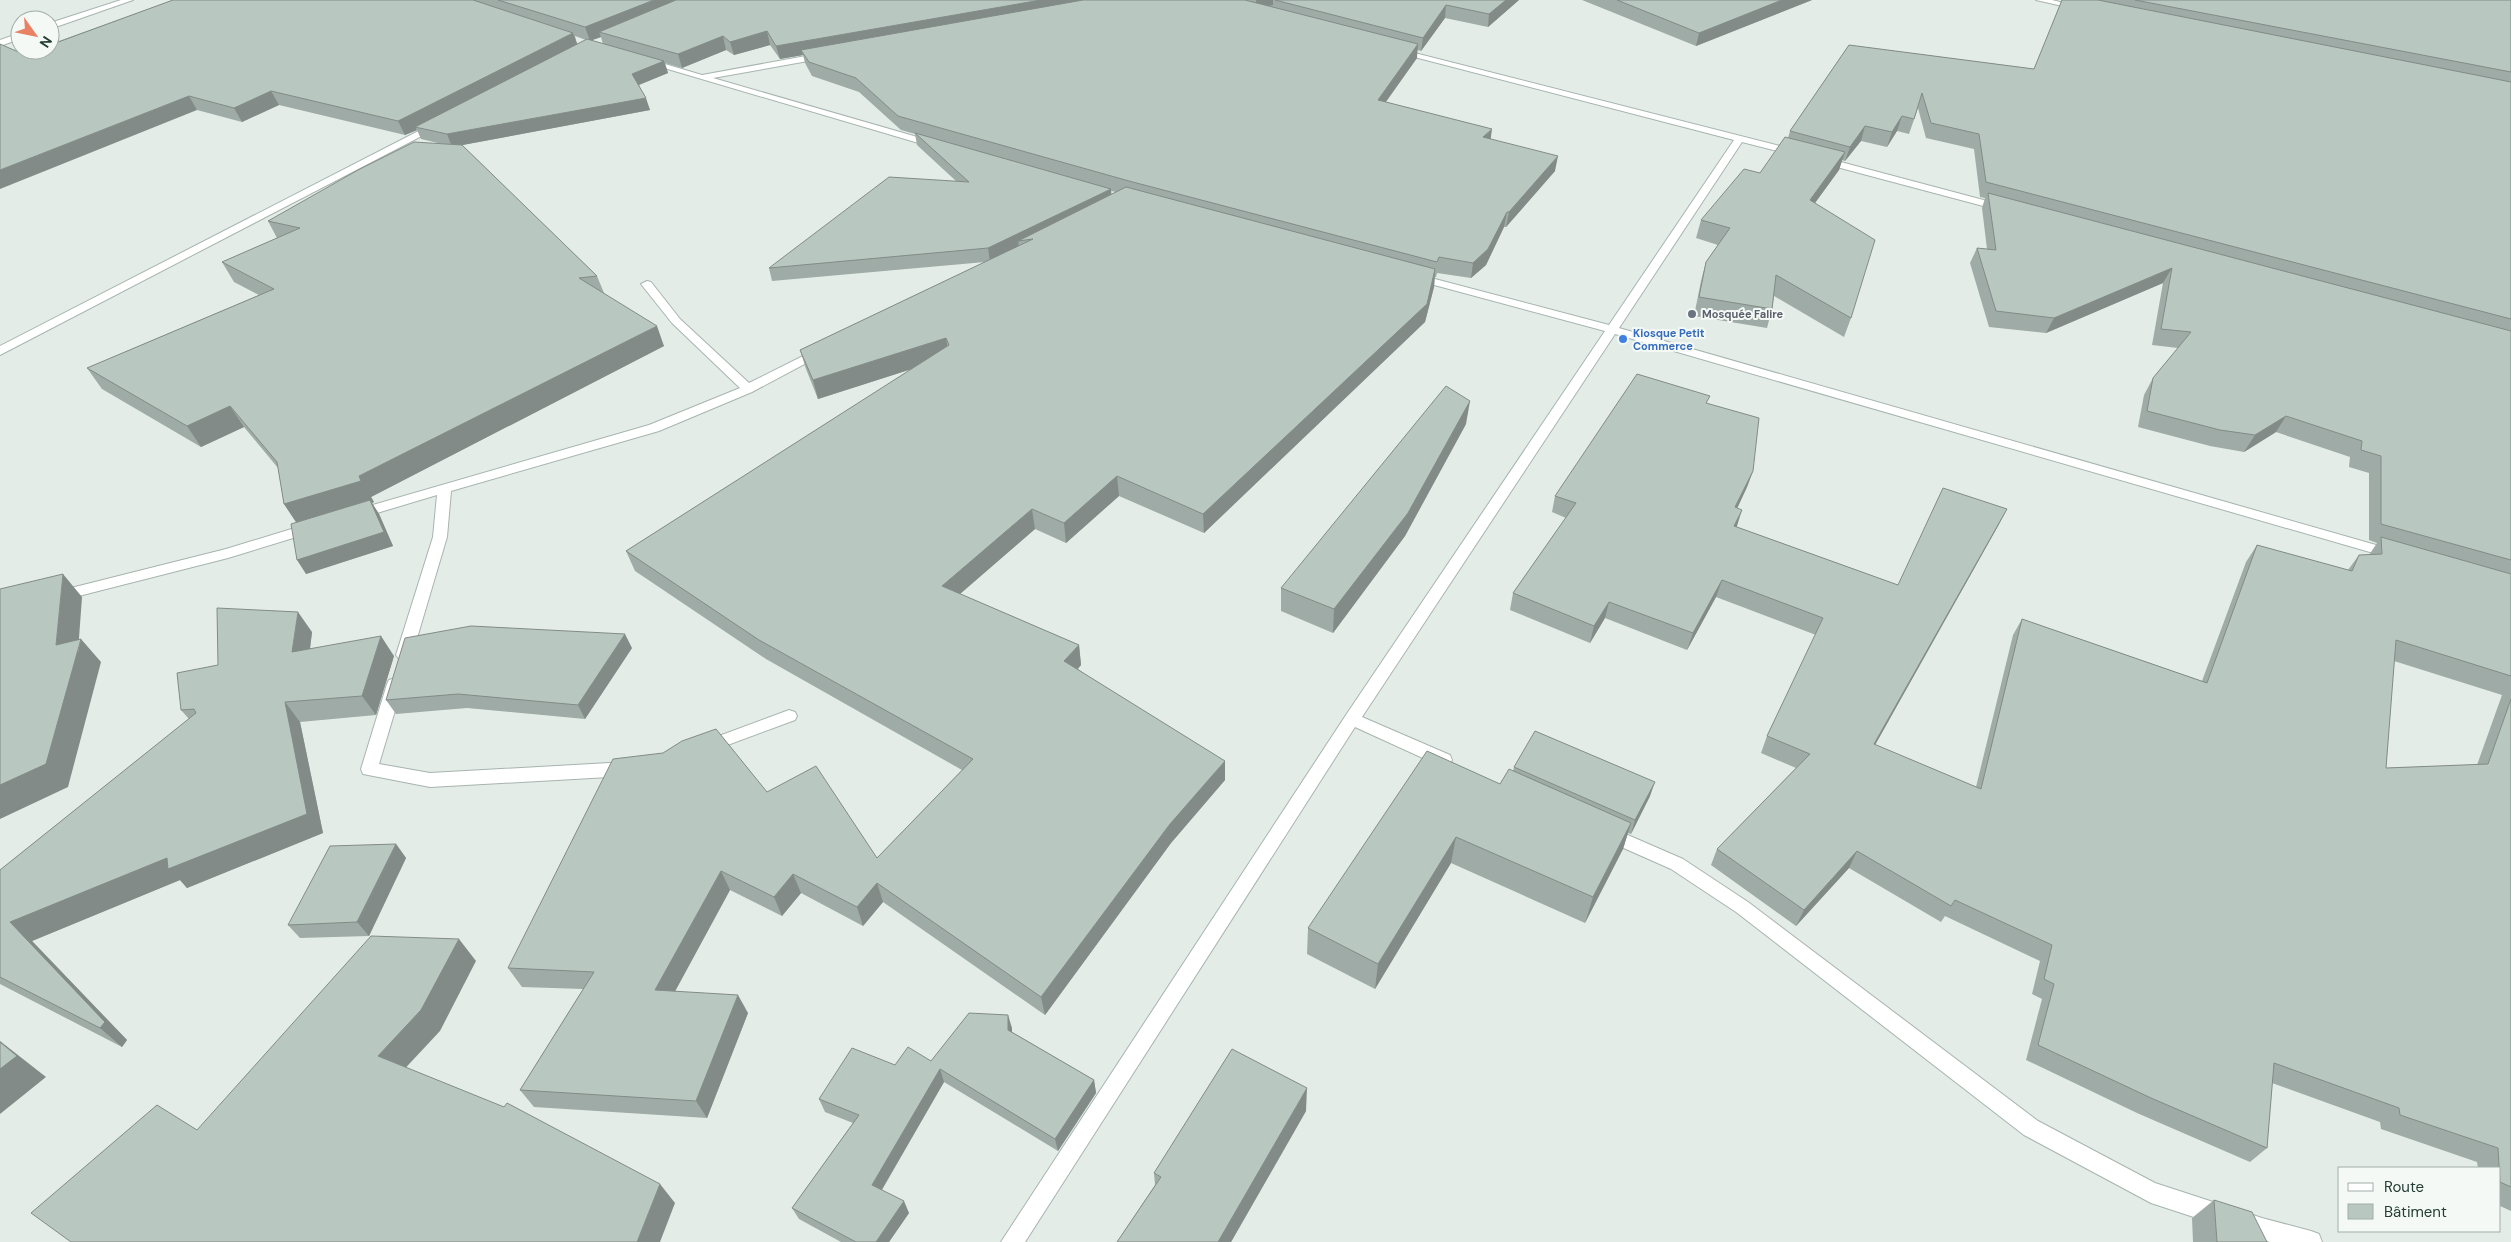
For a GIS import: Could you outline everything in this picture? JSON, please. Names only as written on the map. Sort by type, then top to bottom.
[{"type":"street","points":[[60,23],[129,0]]},
{"type":"street","points":[[2040,0],[2088,10]]},
{"type":"street","points":[[1387,47],[2010,210]]},
{"type":"street","points":[[700,78],[828,55]]},
{"type":"street","points":[[636,59],[947,149]]},
{"type":"street","points":[[0,350],[449,118]]},
{"type":"street","points":[[1012,1242],[1352,719],[1740,138]]},
{"type":"street","points":[[1403,274],[1613,330],[2406,558]]},
{"type":"street","points":[[647,284],[676,321],[748,389]]},
{"type":"street","points":[[341,519],[445,487],[654,428],[748,389],[835,345]]},
{"type":"street","points":[[445,487],[440,537],[369,769],[430,780],[638,768]]},
{"type":"street","points":[[48,599],[228,553],[322,524]]},
{"type":"street","points":[[695,750],[789,716]]},
{"type":"street","points":[[1352,719],[1460,767]]},
{"type":"street","points":[[1587,824],[1677,864],[1742,907],[2031,1128],[2151,1192],[2262,1229],[2311,1242]]},
{"type":"building","points":[[173,0],[473,0],[573,33],[398,121],[271,91],[234,108],[189,96],[0,170],[0,44],[10,48],[10,60],[60,60],[60,41]]},
{"type":"building","points":[[498,0],[654,0],[585,27]]},
{"type":"building","points":[[676,0],[1041,0],[776,46],[767,31],[730,42],[723,36],[678,54],[599,32]]},
{"type":"building","points":[[1083,0],[1245,0],[1418,44],[1378,100],[1492,129],[1483,137],[1558,156],[1507,212],[1488,249],[1473,263],[1439,257],[1437,262],[1129,181],[898,116],[856,78],[809,62],[801,50]]},
{"type":"building","points":[[1275,0],[1506,0],[1489,14],[1446,5],[1423,38]]},
{"type":"building","points":[[1617,0],[1782,0],[1699,33]]},
{"type":"building","points":[[2062,0],[2098,0],[2511,82],[2511,319],[1986,182],[1979,134],[1931,123],[1922,93],[1914,119],[1902,116],[1892,132],[1865,126],[1850,147],[1790,131],[1849,45],[2034,69]]},
{"type":"building","points":[[2135,0],[2511,0],[2511,72]]},
{"type":"building","points":[[587,39],[664,61],[632,74],[646,98],[447,134],[415,127]]},
{"type":"building","points":[[915,133],[1111,189],[988,248],[769,268],[889,177],[969,182]]},
{"type":"building","points":[[1785,137],[1845,152],[1810,200],[1875,240],[1851,318],[1776,275],[1772,309],[1699,297],[1706,262],[1730,228],[1701,220],[1744,169],[1760,173]]},
{"type":"building","points":[[414,142],[462,145],[597,276],[579,278],[657,326],[359,476],[361,481],[284,504],[277,462],[230,406],[187,426],[87,368],[274,289],[222,262],[300,228],[268,221],[358,170]]},
{"type":"building","points":[[1126,187],[1435,269],[1427,304],[1203,514],[1117,476],[1064,523],[1032,509],[942,586],[1079,645],[1064,661],[1225,761],[1170,824],[1041,997],[877,883],[857,907],[793,874],[774,897],[721,871],[655,990],[738,995],[696,1101],[520,1090],[594,972],[508,968],[613,759],[663,753],[682,741],[716,729],[767,792],[816,766],[877,858],[973,759],[759,640],[626,551],[949,345],[946,338],[813,380],[800,350],[1033,239],[1018,241]]},
{"type":"building","points":[[1988,193],[2511,331],[2511,560],[2381,524],[2381,456],[2361,450],[2362,441],[2286,416],[2255,435],[2220,430],[2147,411],[2153,378],[2191,332],[2161,329],[2172,268],[2054,318],[1996,311],[1977,248],[1996,250]]},
{"type":"building","points":[[1637,374],[1710,396],[1706,403],[1759,418],[1753,471],[1735,507],[1742,510],[1734,526],[1898,585],[1943,488],[2007,509],[1874,744],[1981,789],[2022,619],[2207,683],[2257,545],[2352,571],[2359,555],[2382,554],[2381,537],[2511,574],[2511,676],[2396,640],[2386,768],[2488,764],[2511,699],[2511,1187],[2501,1182],[2498,1148],[2400,1115],[2399,1108],[2274,1063],[2267,1148],[2151,1098],[2038,1045],[2054,984],[2044,979],[2052,945],[1955,900],[1951,906],[1857,851],[1804,910],[1717,849],[1810,754],[1767,736],[1823,618],[1722,580],[1693,633],[1609,602],[1594,626],[1513,593],[1576,503],[1555,496]]},
{"type":"building","points":[[1446,386],[1470,401],[1408,513],[1334,609],[1281,588]]},
{"type":"building","points":[[370,500],[384,532],[297,560],[291,524]]},
{"type":"building","points":[[63,574],[56,645],[81,639],[46,764],[0,785],[0,589]]},
{"type":"building","points":[[217,608],[298,612],[292,652],[381,636],[362,696],[285,702],[307,814],[168,869],[167,858],[10,922],[105,1022],[100,1028],[0,977],[0,870],[196,713],[194,709],[181,710],[177,673],[218,665]]},
{"type":"building","points":[[471,626],[625,634],[578,705],[458,694],[386,700],[405,638]]},
{"type":"building","points":[[1535,731],[1655,782],[1635,820],[1514,767]]},
{"type":"building","points":[[1427,751],[1500,784],[1509,769],[1631,823],[1593,897],[1456,837],[1378,964],[1308,928]]},
{"type":"building","points":[[396,844],[357,922],[288,925],[330,846]]},
{"type":"building","points":[[371,936],[459,939],[421,1010],[378,1056],[504,1107],[507,1103],[660,1184],[637,1242],[71,1242],[31,1213],[157,1105],[197,1130]]},
{"type":"building","points":[[969,1013],[1008,1015],[1008,1030],[1094,1080],[1055,1139],[940,1069],[872,1185],[904,1201],[876,1242],[856,1242],[792,1208],[859,1115],[819,1099],[852,1048],[895,1065],[908,1047],[931,1061]]},
{"type":"building","points":[[0,1042],[17,1056],[0,1069]]},
{"type":"building","points":[[1232,1049],[1307,1088],[1218,1242],[1117,1242],[1161,1177],[1154,1173]]},
{"type":"building","points":[[2214,1200],[2252,1212],[2267,1242],[2217,1242]]},
{"type":"place","name":"Mosquée Falire","points":[[1692,314]]},
{"type":"place","name":"Kiosque Petit Commerce","points":[[1623,339]]}]
